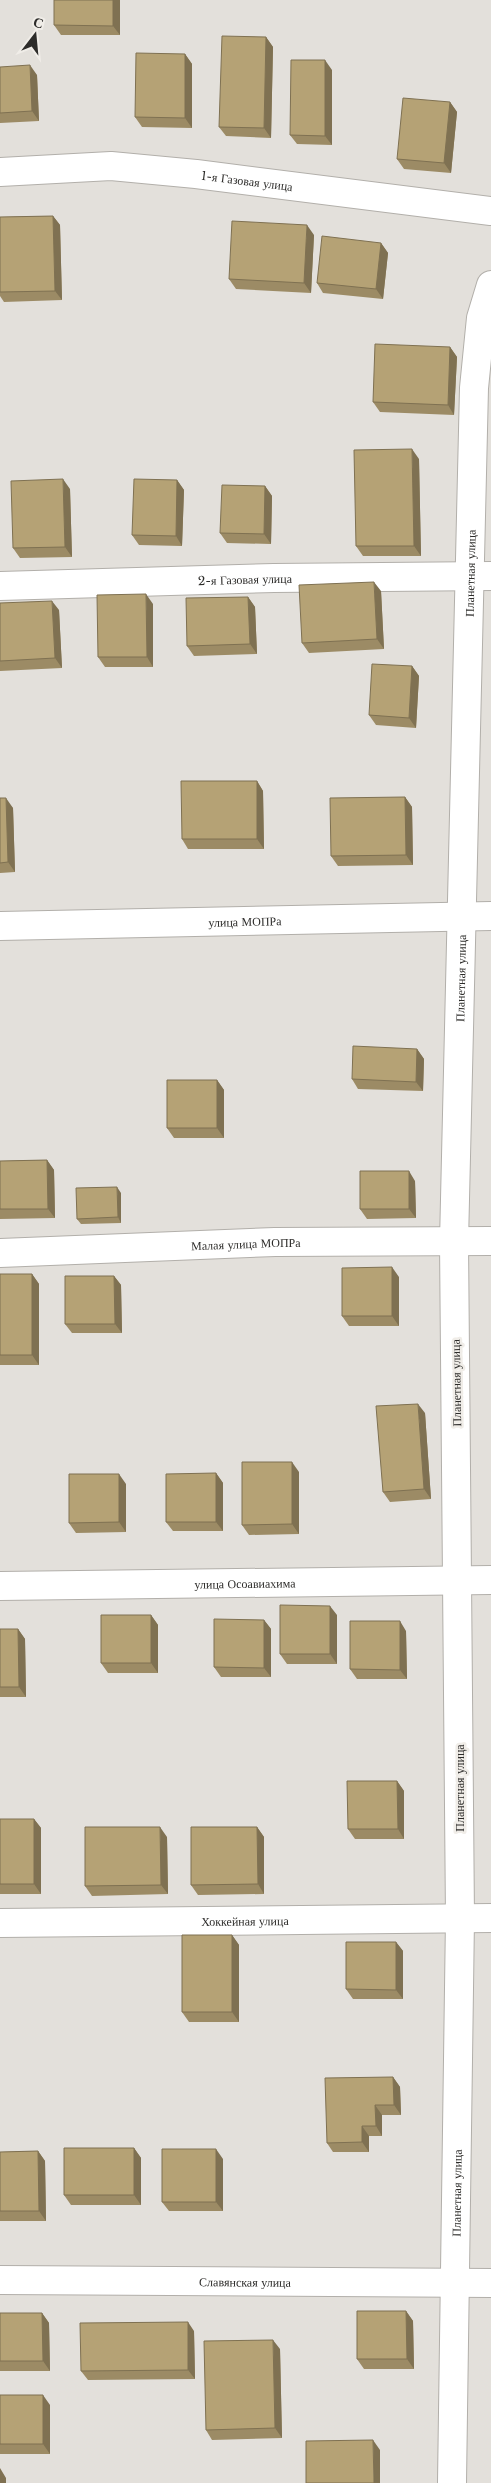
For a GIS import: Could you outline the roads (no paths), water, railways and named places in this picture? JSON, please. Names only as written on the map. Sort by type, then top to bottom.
[{"type":"street","name":"1-я Газовая улица","points":[[0,172],[111,166],[196,174],[491,211]]},
{"type":"street","name":"Планетная улица","points":[[452,2483],[460,1918],[454,1242],[461,917],[481,576],[474,388],[481,318],[491,284]]},
{"type":"street","name":"2-я Газовая улица","points":[[0,586],[274,578],[481,576]]},
{"type":"street","name":"улица МОПРа","points":[[0,926],[491,916]]},
{"type":"street","name":"Малая улица МОПРа","points":[[0,1253],[275,1242],[491,1241]]},
{"type":"street","name":"улица Осоавиахима","points":[[0,1586],[491,1580]]},
{"type":"street","name":"Хоккейная улица","points":[[0,1923],[491,1918]]},
{"type":"street","name":"Славянская улица","points":[[0,2280],[491,2283]]}]
